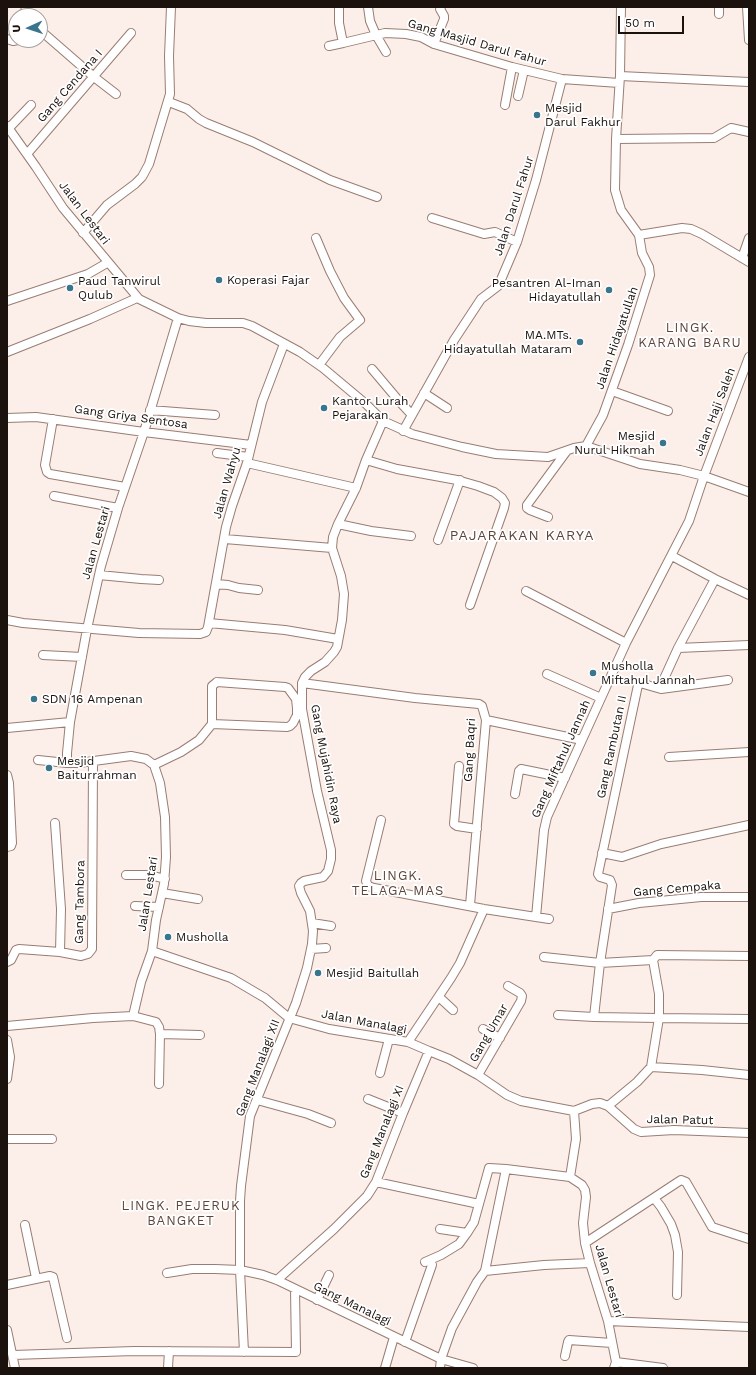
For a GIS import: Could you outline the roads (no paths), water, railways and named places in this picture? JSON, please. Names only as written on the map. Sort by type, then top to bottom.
[{"type":"street","points":[[83,233],[107,205],[142,177],[149,164],[169,102],[171,7]]},
{"type":"street","points":[[339,7],[339,24],[343,43]]},
{"type":"street","points":[[368,7],[370,21],[386,52]]},
{"type":"street","points":[[434,44],[444,19],[444,16],[440,10],[441,7]]},
{"type":"street","points":[[622,7],[615,184],[621,210],[639,234],[682,228],[691,230],[702,234],[746,260],[749,238]]},
{"type":"street","points":[[747,7],[749,40]]},
{"type":"street","name":"Gang Cendana I","points":[[28,154],[131,33]]},
{"type":"street","name":"Gang Masjid Darul Fahur","points":[[329,46],[385,33],[406,34],[421,37],[434,44],[512,67],[562,79],[749,82]]},
{"type":"street","points":[[48,37],[94,78],[116,94]]},
{"type":"street","points":[[505,105],[512,67]]},
{"type":"street","points":[[518,96],[524,70]]},
{"type":"street","name":"Jalan Darul Fahur","points":[[403,431],[454,340],[474,308],[481,299],[498,286],[517,242],[536,180],[562,79]]},
{"type":"street","points":[[169,102],[187,110],[206,123],[253,142],[330,180],[377,197]]},
{"type":"street","points":[[8,127],[31,104]]},
{"type":"street","name":"Jalan Lestari","points":[[8,127],[28,154],[63,208],[137,298],[178,318],[144,432],[118,508],[99,575],[87,629],[70,722],[67,763]]},
{"type":"street","points":[[616,139],[714,138],[729,128],[749,132]]},
{"type":"street","points":[[432,218],[484,234],[495,232],[517,242]]},
{"type":"street","name":"Jalan Hidayatullah","points":[[586,446],[603,416],[638,316],[650,275],[649,267],[643,255],[639,234]]},
{"type":"street","points":[[316,238],[339,289],[360,320],[345,332],[332,346],[319,365]]},
{"type":"street","points":[[7,301],[88,274],[107,263]]},
{"type":"street","points":[[7,352],[90,319],[137,298]]},
{"type":"street","points":[[178,318],[206,323],[243,324],[252,326],[300,352],[319,365],[350,390],[383,422],[412,434],[496,454],[548,457],[586,446],[640,464],[680,470],[704,476],[749,492]]},
{"type":"street","name":"Jalan Wahyu","points":[[87,629],[154,633],[200,634],[206,632],[232,506],[247,460],[262,402],[284,344]]},
{"type":"street","name":"Jalan Haji Saleh","points":[[672,556],[689,521],[704,476],[749,357]]},
{"type":"street","points":[[372,369],[399,402],[412,415]]},
{"type":"street","points":[[612,391],[668,411]]},
{"type":"street","points":[[424,393],[447,408]]},
{"type":"street","points":[[150,410],[215,415]]},
{"type":"street","name":"Gang Griya Sentosa","points":[[7,418],[36,416],[144,432],[251,445]]},
{"type":"street","points":[[53,419],[45,465],[46,471],[50,474],[125,487]]},
{"type":"street","points":[[302,683],[311,671],[325,662],[334,652],[342,620],[344,585],[332,548],[333,537],[356,488],[366,460],[383,422]]},
{"type":"street","points":[[548,517],[530,510],[528,505],[566,452]]},
{"type":"street","points":[[217,453],[356,488]]},
{"type":"street","points":[[366,460],[397,469],[460,480],[494,492],[502,498],[505,503],[504,508],[470,605]]},
{"type":"street","points":[[438,540],[460,480]]},
{"type":"street","points":[[54,496],[118,508]]},
{"type":"street","points":[[338,524],[371,531],[411,536]]},
{"type":"street","points":[[225,539],[332,548]]},
{"type":"street","points":[[672,556],[749,595]]},
{"type":"street","name":"Gang Miftahul Jannah","points":[[536,917],[544,830],[547,817],[626,643],[672,556]]},
{"type":"street","points":[[99,575],[159,580]]},
{"type":"street","points":[[715,579],[678,648],[663,681],[662,689],[728,680]]},
{"type":"street","points":[[216,584],[258,590]]},
{"type":"street","points":[[526,591],[626,643]]},
{"type":"street","points":[[7,620],[87,629]]},
{"type":"street","points":[[208,623],[286,630],[338,639]]},
{"type":"street","points":[[678,648],[749,645]]},
{"type":"street","points":[[43,655],[82,658]]},
{"type":"street","points":[[547,674],[602,698]]},
{"type":"street","points":[[38,760],[79,763],[123,757],[138,757],[148,760],[154,765],[181,752],[199,740],[212,724],[212,686],[217,682],[284,687],[288,688],[296,699],[297,715],[290,726],[212,724]]},
{"type":"street","name":"Gang Baqri","points":[[302,683],[416,698],[479,704],[484,710],[486,720],[470,906]]},
{"type":"street","name":"Gang Mujahidin Raya","points":[[302,683],[304,721],[331,850]]},
{"type":"street","name":"Gang Rambutan II","points":[[608,909],[612,885],[610,880],[598,876],[638,685],[640,683],[662,689]]},
{"type":"street","points":[[486,720],[582,740]]},
{"type":"street","points":[[7,728],[52,722],[70,722]]},
{"type":"street","points":[[668,757],[749,752]]},
{"type":"street","name":"Gang Tambora","points":[[7,962],[11,960],[16,950],[19,949],[60,952],[81,956],[88,954],[92,949],[93,762]]},
{"type":"street","name":"Jalan Lestari","points":[[132,1016],[141,982],[152,951],[165,879],[167,848],[165,817],[160,783],[154,765]]},
{"type":"street","points":[[459,766],[454,824],[457,826],[477,829]]},
{"type":"street","points":[[515,794],[520,770],[522,769],[565,778]]},
{"type":"street","points":[[7,775],[9,783],[12,843],[7,847]]},
{"type":"street","points":[[381,820],[366,881],[368,886],[484,909],[549,919]]},
{"type":"street","points":[[55,823],[61,922],[60,952]]},
{"type":"street","points":[[602,853],[622,857],[661,844],[749,825]]},
{"type":"street","name":"Gang Manalagi XII","points":[[244,1352],[240,1270],[240,1186],[250,1116],[302,985],[311,949],[313,931],[310,911],[301,893],[300,886],[304,881],[317,879],[326,874],[331,859],[331,850]]},
{"type":"street","points":[[126,875],[150,875],[165,879]]},
{"type":"street","points":[[162,893],[198,899]]},
{"type":"street","name":"Gang Cempaka","points":[[608,909],[639,903],[701,897],[749,896]]},
{"type":"street","points":[[135,906],[159,907]]},
{"type":"street","points":[[408,1042],[460,963],[484,909]]},
{"type":"street","points":[[594,1017],[608,909]]},
{"type":"street","points":[[312,923],[331,926]]},
{"type":"street","points":[[311,949],[326,948]]},
{"type":"street","name":"Jalan Manalagi","points":[[152,951],[231,978],[265,998],[289,1018],[329,1029],[408,1042],[449,1059],[478,1075],[492,1086],[513,1098],[521,1101],[574,1111]]},
{"type":"street","points":[[544,957],[600,963],[653,960],[657,955],[749,956]]},
{"type":"street","points":[[405,1342],[429,1263],[459,1244],[467,1234],[474,1222],[487,1169],[491,1167],[570,1177],[576,1139],[574,1111],[592,1104],[600,1103],[608,1106],[637,1082],[652,1067],[659,1018],[659,994],[653,960]]},
{"type":"street","name":"Gang Umar","points":[[478,1075],[522,998],[520,994],[508,986]]},
{"type":"street","points":[[439,997],[453,1010]]},
{"type":"street","points":[[558,1015],[594,1017],[749,1019]]},
{"type":"street","points":[[7,1026],[132,1016],[156,1022],[159,1027],[160,1034],[159,1084]]},
{"type":"street","points":[[484,1029],[500,1038]]},
{"type":"street","points":[[160,1034],[200,1035]]},
{"type":"street","points":[[380,1072],[389,1039]]},
{"type":"street","points":[[7,1040],[10,1057],[7,1079]]},
{"type":"street","name":"Gang Manalagi XI","points":[[277,1280],[357,1207],[367,1196],[376,1182],[429,1051]]},
{"type":"street","points":[[652,1067],[749,1075]]},
{"type":"street","points":[[368,1099],[403,1113]]},
{"type":"street","points":[[257,1100],[308,1114],[332,1123]]},
{"type":"street","name":"Jalan Patut","points":[[608,1106],[634,1129],[641,1132],[674,1130],[749,1133]]},
{"type":"street","points":[[7,1139],[52,1139]]},
{"type":"street","points":[[440,1368],[441,1359],[452,1328],[477,1282],[485,1271],[506,1169]]},
{"type":"street","name":"Jalan Lestari","points":[[570,1177],[582,1185],[585,1190],[586,1197],[583,1224],[585,1243],[608,1321],[615,1365]]},
{"type":"street","points":[[585,1243],[681,1180],[686,1182],[712,1227],[749,1239]]},
{"type":"street","points":[[376,1182],[479,1204]]},
{"type":"street","points":[[654,1198],[668,1218],[675,1235],[678,1252],[678,1295]]},
{"type":"street","points":[[25,1225],[36,1278]]},
{"type":"street","points":[[440,1229],[467,1234]]},
{"type":"street","points":[[485,1271],[544,1265],[590,1263]]},
{"type":"street","name":"Gang Manalagi","points":[[167,1273],[192,1269],[215,1268],[240,1270],[263,1275],[277,1280],[441,1359],[474,1368]]},
{"type":"street","points":[[317,1300],[329,1276]]},
{"type":"street","points":[[7,1285],[36,1278],[53,1277],[67,1338]]},
{"type":"street","points":[[13,1355],[169,1351],[296,1352],[295,1290]]},
{"type":"street","points":[[608,1321],[749,1327]]},
{"type":"street","points":[[7,1330],[15,1368]]},
{"type":"street","points":[[385,1368],[394,1337]]},
{"type":"street","points":[[565,1356],[569,1340],[612,1343]]},
{"type":"street","points":[[168,1368],[169,1351]]},
{"type":"street","points":[[615,1365],[663,1368]]},
{"type":"place","name":"Mesjid Darul Fakhur","points":[[537,115]]},
{"type":"place","name":"Koperasi Fajar","points":[[219,280]]},
{"type":"place","name":"Paud Tanwirul Qulub","points":[[70,288]]},
{"type":"place","name":"Pesantren Al-Iman Hidayatullah","points":[[609,290]]},
{"type":"place","name":"MA.MTs. Hidayatullah Mataram","points":[[580,342]]},
{"type":"place","name":"Kantor Lurah Pejarakan","points":[[324,408]]},
{"type":"place","name":"Mesjid Nurul Hikmah","points":[[663,443]]},
{"type":"place","name":"Musholla Miftahul Jannah","points":[[593,673]]},
{"type":"place","name":"SDN 16 Ampenan","points":[[34,699]]},
{"type":"place","name":"Mesjid Baiturrahman","points":[[49,768]]},
{"type":"place","name":"Musholla","points":[[168,937]]},
{"type":"place","name":"Mesjid Baitullah","points":[[318,973]]},
{"type":"district","name":"LINGK. KARANG BARU","points":[[690,336]]},
{"type":"district","name":"PAJARAKAN KARYA","points":[[522,536]]},
{"type":"district","name":"LINGK. TELAGA MAS","points":[[398,884]]},
{"type":"district","name":"LINGK. PEJERUK BANGKET","points":[[181,1214]]}]
